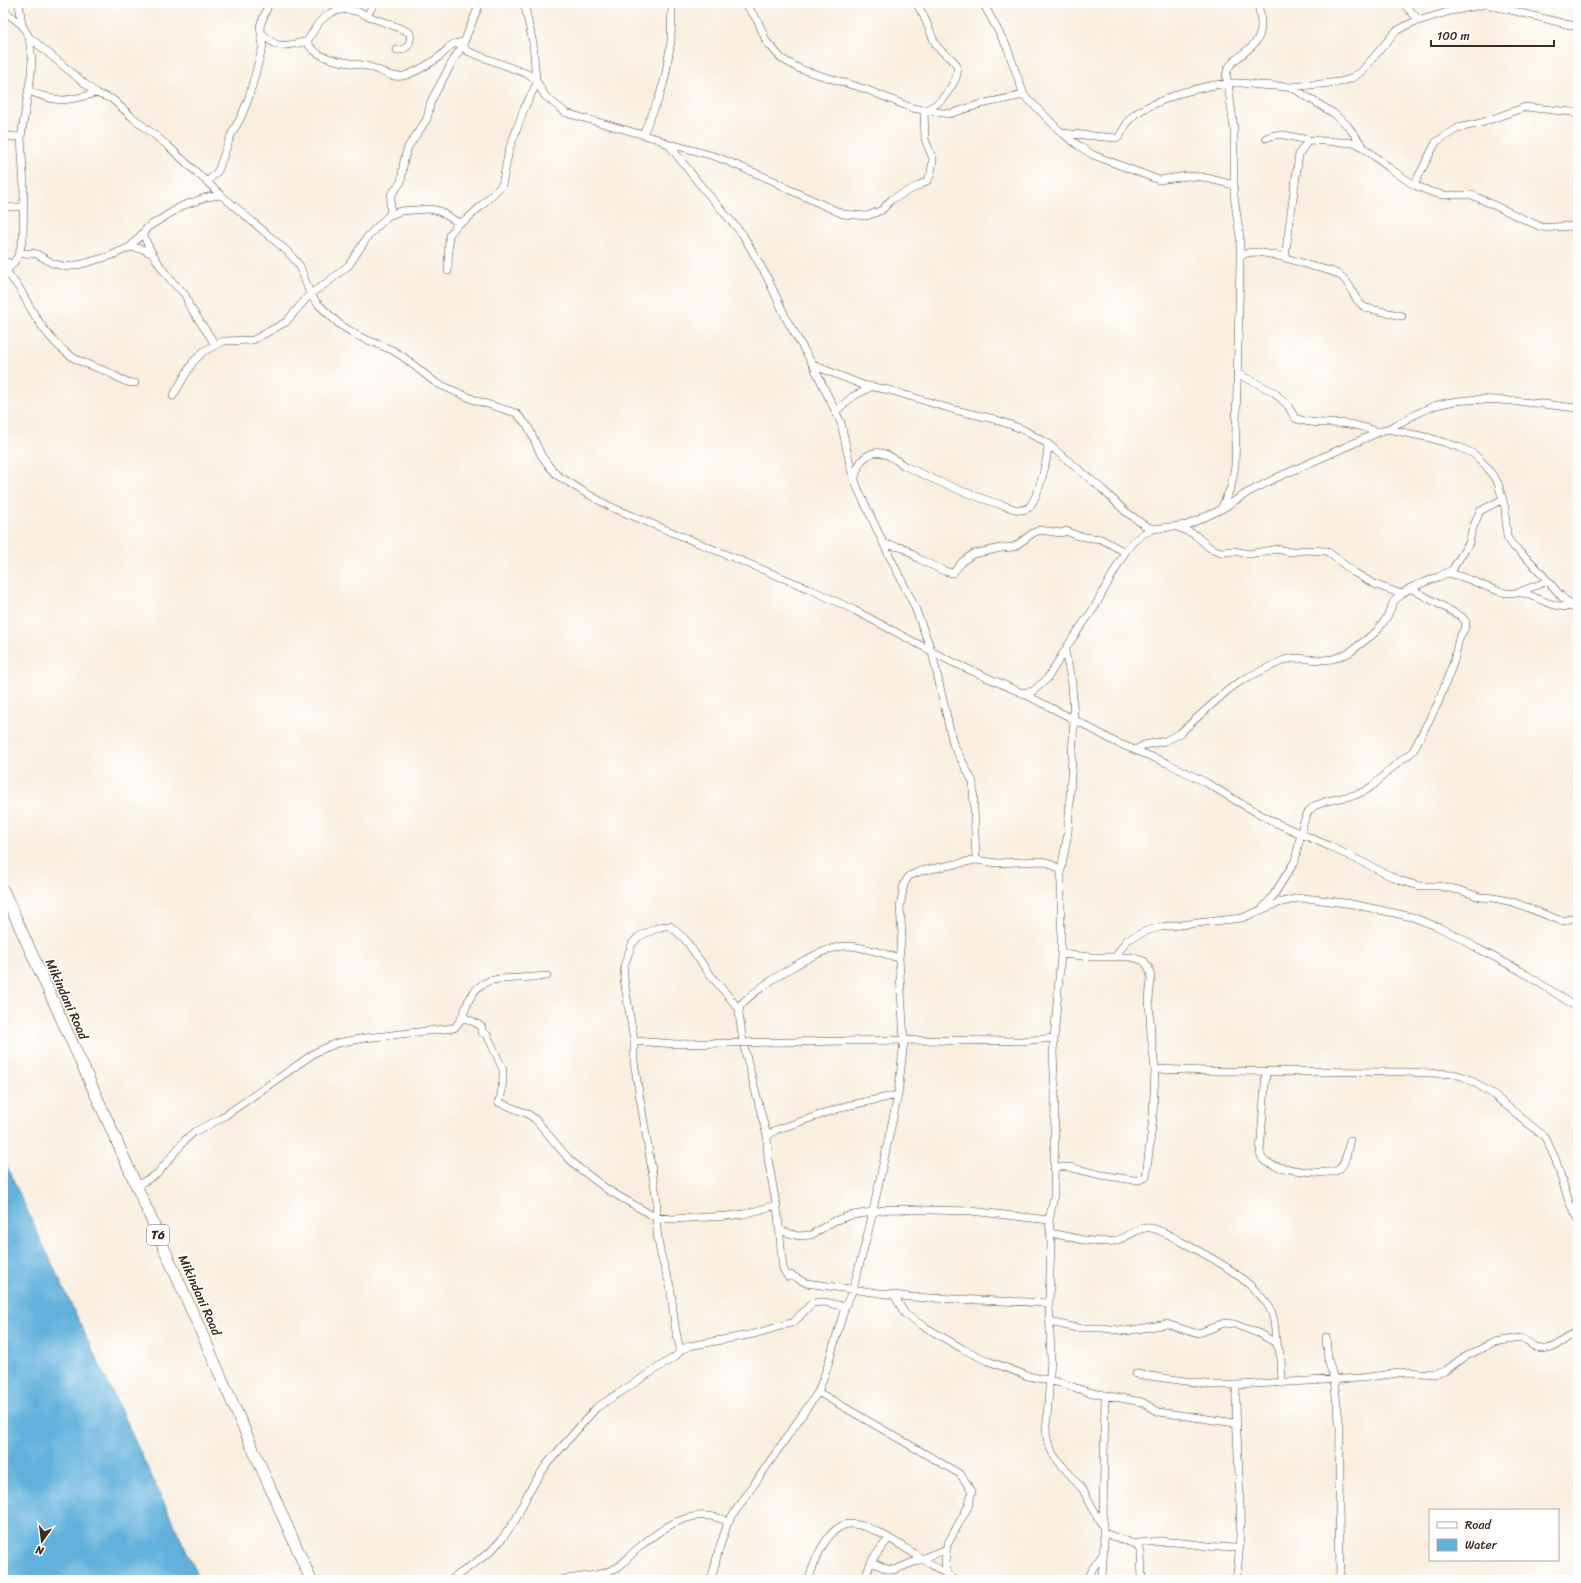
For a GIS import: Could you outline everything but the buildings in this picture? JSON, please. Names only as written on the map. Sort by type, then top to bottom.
[{"type":"highway","name":"Mikindani Road","points":[[3,890],[310,1580]]},
{"type":"street","points":[[19,3],[22,25]]},
{"type":"street","points":[[207,182],[218,170],[231,135],[248,100],[263,46],[260,26],[269,3]]},
{"type":"street","points":[[366,16],[374,3]]},
{"type":"street","points":[[390,215],[391,195],[401,182],[404,160],[408,147],[427,119],[431,101],[464,43],[480,3]]},
{"type":"street","points":[[448,271],[448,240],[451,231],[459,223],[466,220],[502,185],[509,150],[524,109],[537,82],[533,44],[524,3]]},
{"type":"street","points":[[643,134],[659,98],[665,78],[671,41],[672,3]]},
{"type":"street","points":[[745,3],[758,21],[766,41],[782,59],[800,68],[865,89],[912,108],[948,114],[981,104],[1024,95]]},
{"type":"street","points":[[916,3],[924,15],[938,47],[956,64],[957,68],[957,74],[947,93],[937,103],[925,110]]},
{"type":"street","points":[[983,3],[1008,47],[1024,95],[1062,133],[1078,146],[1093,155],[1152,178],[1164,180],[1187,176],[1202,177],[1234,186]]},
{"type":"street","points":[[1220,510],[1231,487],[1235,466],[1235,405],[1238,374],[1240,257],[1240,237],[1234,186],[1234,129],[1228,83],[1225,78],[1228,68],[1253,46],[1258,39],[1261,29],[1258,3]]},
{"type":"street","points":[[1403,3],[1419,20]]},
{"type":"street","points":[[1062,133],[1116,138],[1121,134],[1132,117],[1147,107],[1180,93],[1209,86],[1228,83],[1242,83],[1291,87],[1340,82],[1356,76],[1361,72],[1396,31],[1419,20],[1451,11],[1486,4],[1578,27]]},
{"type":"street","points":[[3,10],[22,25],[29,37],[96,93],[112,99],[132,118],[167,145],[221,195],[287,250],[303,272],[310,294],[317,303],[347,330],[402,356],[436,383],[477,402],[516,413],[528,426],[541,455],[548,466],[557,475],[584,492],[611,506],[812,590],[854,610],[966,669],[1022,693],[1074,719],[1115,742],[1205,782],[1254,812],[1330,846],[1384,873],[1413,885],[1426,887],[1439,886],[1459,890],[1480,897],[1506,900],[1559,920],[1564,921],[1578,916]]},
{"type":"street","points":[[306,42],[318,22],[335,11],[349,10],[410,33],[411,39],[408,46],[403,50],[397,50]]},
{"type":"street","points":[[262,33],[270,42],[279,46],[306,42]]},
{"type":"street","points":[[29,37],[32,60],[29,90],[21,137],[24,207],[23,238],[19,254],[13,264],[4,272],[22,293],[46,332],[67,352],[79,361],[106,371],[127,382],[136,383]]},
{"type":"street","points":[[306,42],[311,48],[325,56],[347,63],[372,68],[389,76],[397,77],[416,71],[438,58],[450,45],[464,43]]},
{"type":"street","points":[[464,43],[465,48],[471,52],[530,75],[537,82],[545,96],[566,113],[643,134],[658,139],[669,145],[678,146],[717,157],[774,181],[843,214],[867,216],[882,210],[892,199],[928,180],[931,173],[932,159],[925,139],[925,110]]},
{"type":"street","points":[[1291,87],[1333,113],[1347,125],[1364,148]]},
{"type":"street","points":[[29,90],[43,96],[64,101],[96,93]]},
{"type":"street","points":[[1414,185],[1436,142],[1458,128],[1481,123],[1525,107],[1572,112],[1578,115]]},
{"type":"street","points":[[1266,138],[1274,135],[1284,135],[1308,140],[1352,142],[1364,148],[1388,168],[1414,185],[1431,192],[1443,195],[1472,194],[1541,227],[1578,227]]},
{"type":"street","points":[[3,136],[21,137]]},
{"type":"street","points":[[1285,257],[1299,154],[1308,140]]},
{"type":"street","points":[[669,145],[697,181],[743,235],[767,277],[794,334],[813,365],[836,411],[841,423],[858,489],[914,605],[932,652],[954,744],[973,782],[976,860]]},
{"type":"street","points":[[19,254],[30,252],[38,254],[52,263],[66,266],[82,264],[110,256],[130,247],[155,221],[182,206],[207,197],[221,195]]},
{"type":"street","points":[[3,207],[24,207]]},
{"type":"street","points":[[173,396],[193,362],[204,351],[215,344],[224,341],[256,338],[286,322],[310,294],[349,265],[368,236],[390,215],[400,211],[430,209],[439,211],[459,223]]},
{"type":"street","points":[[144,233],[152,254],[172,281],[181,289],[188,299],[188,304],[215,344]]},
{"type":"street","points":[[130,247],[142,249],[152,254]]},
{"type":"street","points":[[1240,257],[1246,253],[1253,252],[1285,257],[1337,274],[1348,283],[1357,301],[1366,308],[1402,316]]},
{"type":"street","points":[[3,261],[13,264]]},
{"type":"street","points":[[813,365],[871,387],[889,390],[949,408],[994,419],[1022,430],[1048,444],[1102,488],[1125,511],[1144,525],[1153,529]]},
{"type":"street","points":[[1238,374],[1274,392],[1281,398],[1291,413],[1298,419],[1307,422],[1350,424],[1379,432]]},
{"type":"street","points":[[836,411],[852,397],[871,387]]},
{"type":"street","points":[[1022,693],[1033,691],[1048,679],[1094,608],[1125,552],[1133,542],[1143,534],[1153,529],[1187,525],[1220,510],[1247,492],[1388,429],[1400,421],[1437,405],[1463,401],[1498,401],[1578,408]]},
{"type":"street","points":[[1388,429],[1452,444],[1474,454],[1486,466],[1498,483],[1503,498],[1507,537],[1514,547],[1532,562],[1548,581],[1576,609]]},
{"type":"street","points":[[854,478],[857,467],[861,461],[868,456],[880,453],[924,475],[961,490],[1008,507],[1018,510],[1025,510],[1032,502],[1043,475],[1048,455],[1048,444]]},
{"type":"street","points":[[1135,750],[1144,744],[1165,741],[1179,734],[1233,686],[1248,677],[1284,660],[1294,658],[1322,660],[1332,659],[1349,653],[1377,631],[1387,617],[1394,601],[1402,594],[1410,588],[1447,573],[1456,567],[1467,547],[1480,511],[1503,498]]},
{"type":"street","points":[[1175,527],[1188,531],[1210,548],[1221,552],[1234,551],[1249,554],[1277,549],[1290,552],[1305,550],[1327,551],[1353,572],[1376,585],[1402,594]]},
{"type":"street","points":[[884,544],[904,548],[944,571],[953,573],[969,556],[1001,548],[1014,547],[1033,533],[1040,530],[1061,533],[1066,532],[1078,536],[1101,539],[1125,552]]},
{"type":"street","points":[[1447,573],[1468,578],[1505,593],[1519,592],[1548,581]]},
{"type":"street","points":[[1261,910],[1273,896],[1295,861],[1305,818],[1308,812],[1314,806],[1365,791],[1375,784],[1387,772],[1408,756],[1417,744],[1438,703],[1454,661],[1459,638],[1465,628],[1466,622],[1462,617],[1410,588]]},
{"type":"street","points":[[1519,592],[1555,606],[1576,609]]},
{"type":"street","points":[[1065,651],[1072,684],[1074,719],[1068,833],[1061,870],[1060,954],[1054,1038],[1054,1203],[1050,1220],[1049,1303],[1051,1359],[1046,1423],[1048,1443],[1054,1456],[1083,1490],[1103,1530],[1137,1545],[1141,1552],[1142,1580]]},
{"type":"street","points":[[711,1580],[728,1522],[818,1392],[827,1368],[845,1307],[853,1289],[898,1096],[904,1040],[900,958],[902,933],[900,908],[902,888],[906,880],[914,873],[976,860],[997,862],[1040,861],[1052,864],[1061,870]]},
{"type":"street","points":[[1116,956],[1127,940],[1146,931],[1161,927],[1242,918],[1289,900],[1299,898],[1314,899],[1352,904],[1412,917],[1436,926],[1521,971],[1578,1008]]},
{"type":"street","points":[[681,1350],[675,1333],[670,1286],[662,1260],[655,1217],[657,1201],[634,1062],[634,1041],[624,980],[624,966],[635,940],[648,932],[664,926],[670,926],[684,938],[708,972],[739,1009],[742,1043],[767,1136],[768,1159],[780,1230],[782,1269],[788,1277],[791,1275],[806,1284],[929,1299],[1049,1303]]},
{"type":"street","points":[[739,1009],[744,1002],[764,986],[807,959],[822,952],[847,946],[900,958]]},
{"type":"street","points":[[1054,1166],[1069,1167],[1100,1175],[1134,1180],[1146,1177],[1153,1117],[1155,1069],[1150,1035],[1149,1004],[1151,979],[1146,962],[1131,957],[1116,956],[1091,958],[1060,954]]},
{"type":"street","points":[[136,1186],[157,1174],[185,1140],[194,1132],[220,1118],[316,1052],[337,1043],[358,1039],[454,1028],[463,1017],[473,993],[479,986],[488,981],[500,978],[547,976]]},
{"type":"street","points":[[463,1017],[482,1027],[481,1032],[486,1035],[497,1055],[504,1074],[501,1096],[498,1102],[528,1114],[536,1120],[568,1158],[608,1190],[655,1217],[672,1219],[744,1214],[776,1205]]},
{"type":"street","points":[[634,1041],[676,1044],[904,1040],[1021,1041],[1054,1038]]},
{"type":"street","points":[[1155,1069],[1266,1071],[1304,1070],[1454,1074],[1474,1082],[1491,1093],[1545,1137],[1555,1158],[1570,1202],[1578,1218]]},
{"type":"street","points":[[1266,1071],[1260,1152],[1265,1161],[1273,1165],[1303,1171],[1322,1173],[1334,1172],[1344,1164],[1350,1140]]},
{"type":"street","points":[[767,1136],[776,1130],[846,1106],[898,1096]]},
{"type":"street","points":[[780,1230],[798,1236],[811,1235],[838,1219],[890,1209],[971,1211],[1050,1220]]},
{"type":"street","points":[[1051,1233],[1106,1242],[1120,1240],[1141,1229],[1156,1229],[1209,1257],[1251,1286],[1268,1305],[1273,1315],[1276,1343],[1281,1359],[1282,1383]]},
{"type":"street","points":[[894,1295],[900,1308],[912,1320],[963,1349],[988,1361],[1028,1376],[1105,1395],[1142,1402],[1159,1412],[1235,1422]]},
{"type":"street","points":[[451,1580],[490,1552],[502,1539],[516,1519],[529,1491],[547,1464],[596,1408],[689,1346],[762,1332],[794,1322],[812,1304],[825,1302],[845,1307]]},
{"type":"street","points":[[1050,1322],[1077,1328],[1104,1328],[1126,1332],[1167,1324],[1195,1333],[1229,1323],[1260,1334],[1276,1343]]},
{"type":"street","points":[[1136,1374],[1213,1385],[1236,1385],[1376,1377],[1407,1372],[1434,1374],[1445,1371],[1461,1359],[1494,1342],[1521,1338],[1536,1348],[1544,1349],[1558,1344],[1578,1329]]},
{"type":"street","points":[[1326,1337],[1328,1359],[1334,1380],[1340,1428],[1340,1580]]},
{"type":"street","points":[[1236,1385],[1235,1422],[1240,1516],[1240,1548],[1236,1580]]},
{"type":"street","points":[[818,1392],[912,1448],[949,1468],[964,1479],[972,1491],[971,1497],[946,1549],[945,1562],[947,1574]]},
{"type":"street","points":[[1102,1580],[1104,1554],[1105,1395]]},
{"type":"street","points":[[561,1580],[599,1574],[618,1567],[657,1533],[684,1518],[707,1516],[718,1517],[728,1522]]},
{"type":"street","points":[[809,1580],[819,1552],[825,1542],[842,1526],[847,1524],[857,1525],[873,1530],[889,1538],[955,1580]]},
{"type":"street","points":[[864,1580],[871,1562],[889,1538]]},
{"type":"street","points":[[1134,1544],[1168,1542],[1240,1548]]},
{"type":"street","points":[[871,1562],[887,1569],[894,1570],[946,1549]]},
{"type":"street","points":[[1088,1580],[1093,1568],[1104,1554]]},
{"type":"water","points":[[3,1159],[200,1580],[3,1580]]}]
